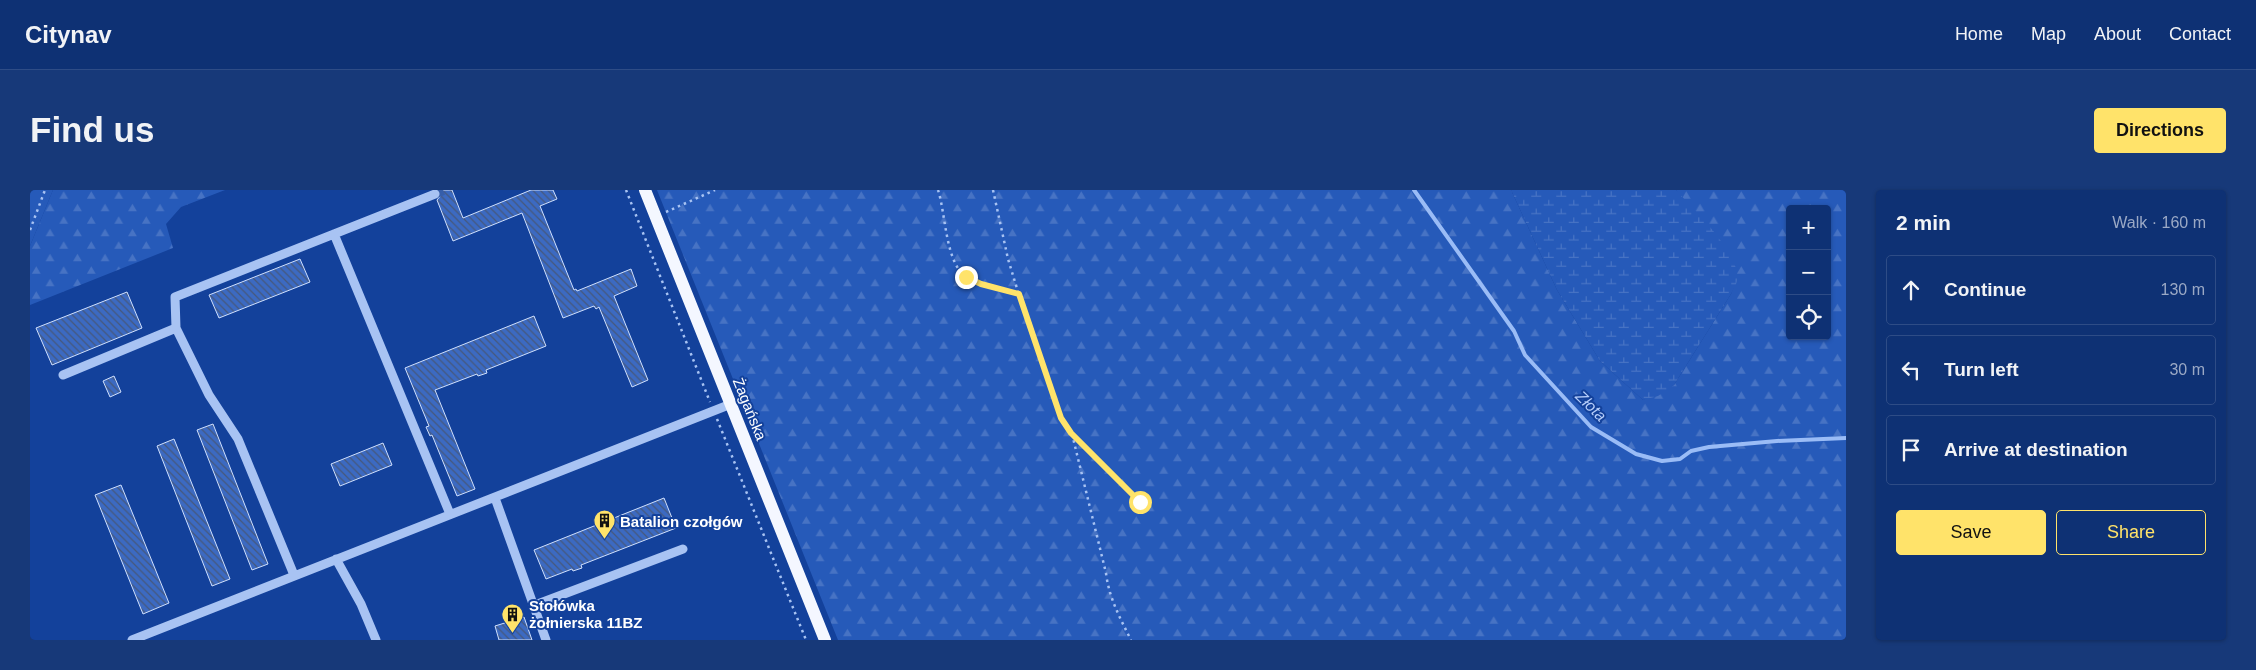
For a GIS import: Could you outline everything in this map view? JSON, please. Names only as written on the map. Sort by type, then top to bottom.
[{"type":"main road","name":"Żagańska","points":[[645,190],[825,640]]},
{"type":"lane","points":[[294,576],[238,439],[209,395],[176,328],[175,297],[434,194]]},
{"type":"lane","points":[[334,234],[450,514]]},
{"type":"lane","points":[[63,375],[176,328]]},
{"type":"lane","points":[[132,640],[731,404]]},
{"type":"lane","points":[[495,498],[535,604],[546,640]]},
{"type":"lane","points":[[535,604],[683,549]]},
{"type":"lane","points":[[336,559],[361,604],[376,640]]},
{"type":"path","points":[[30,230],[45,190]]},
{"type":"path","points":[[656,217],[715,190]]},
{"type":"path","points":[[938,190],[948,243],[957,265],[966,277],[981,284],[1019,294]]},
{"type":"path","points":[[993,190],[1008,259],[1061,418],[1071,433],[1140,502]]},
{"type":"path","points":[[1071,433],[1106,573],[1108,589],[1131,640]]},
{"type":"green space","points":[[30,190],[53,190],[30,246]]},
{"type":"green space","points":[[53,190],[225,190],[181,207],[166,224],[173,248],[30,305],[30,246]]},
{"type":"green space","points":[[657,190],[1412,190],[1512,331],[1524,355],[1591,429],[1634,455],[1661,462],[1680,460],[1692,452],[1709,448],[1846,439],[1846,640],[838,640]]},
{"type":"green space","points":[[1415,190],[1511,190],[1557,290],[1600,361],[1643,400],[1674,385],[1731,294],[1737,279],[1676,190],[1846,190],[1846,437],[1776,440],[1710,446],[1691,450],[1680,458],[1662,460],[1636,453],[1592,426],[1526,354],[1515,330]]},
{"type":"green space","points":[[1511,190],[1676,190],[1704,220],[1724,244],[1736,268],[1737,279],[1731,294],[1674,385],[1658,396],[1643,400],[1600,361],[1557,290]]},
{"type":"building","points":[[440,190],[452,190],[463,218],[531,190],[553,190],[557,199],[540,206],[574,290],[576,289],[577,291],[631,269],[637,286],[614,296],[648,380],[632,387],[599,307],[596,309],[594,306],[563,318],[522,213],[453,241],[437,200],[441,195]]},
{"type":"building","points":[[300,259],[310,282],[219,318],[209,295]]},
{"type":"building","points":[[127,292],[142,328],[52,365],[36,328]]},
{"type":"building","points":[[534,316],[546,346],[486,370],[487,373],[478,376],[477,374],[435,390],[475,489],[457,496],[432,435],[430,436],[426,427],[429,426],[405,368]]},
{"type":"building","points":[[114,376],[121,392],[110,397],[103,381]]},
{"type":"building","points":[[213,424],[268,564],[252,570],[197,430]]},
{"type":"building","points":[[174,439],[230,579],[212,586],[157,446]]},
{"type":"building","points":[[383,443],[392,465],[340,486],[331,464]]},
{"type":"building","points":[[121,485],[169,603],[143,614],[95,495]]},
{"type":"building","name":"Batalion czołgów","points":[[664,498],[676,528],[581,565],[582,568],[573,571],[572,569],[546,579],[534,550]]},
{"type":"building","name":"Stołówka żołnierska 11BZ","points":[[524,617],[532,640],[499,640],[495,626]]},
{"type":"waterway","name":"Złota","points":[[1414,190],[1514,331],[1525,355],[1591,427],[1636,454],[1662,461],[1680,459],[1691,451],[1709,447],[1777,441],[1846,438]]},
{"type":"tunnel","points":[[435,194],[445,190]]},
{"type":"place","name":"Batalion czołgów","points":[[604,540]]},
{"type":"place","name":"Stołówka żołnierska 11BZ","points":[[513,633]]},
{"type":"route","points":[[966,277],[981,284],[1019,294],[1061,418],[1071,433],[1140,502]]}]
